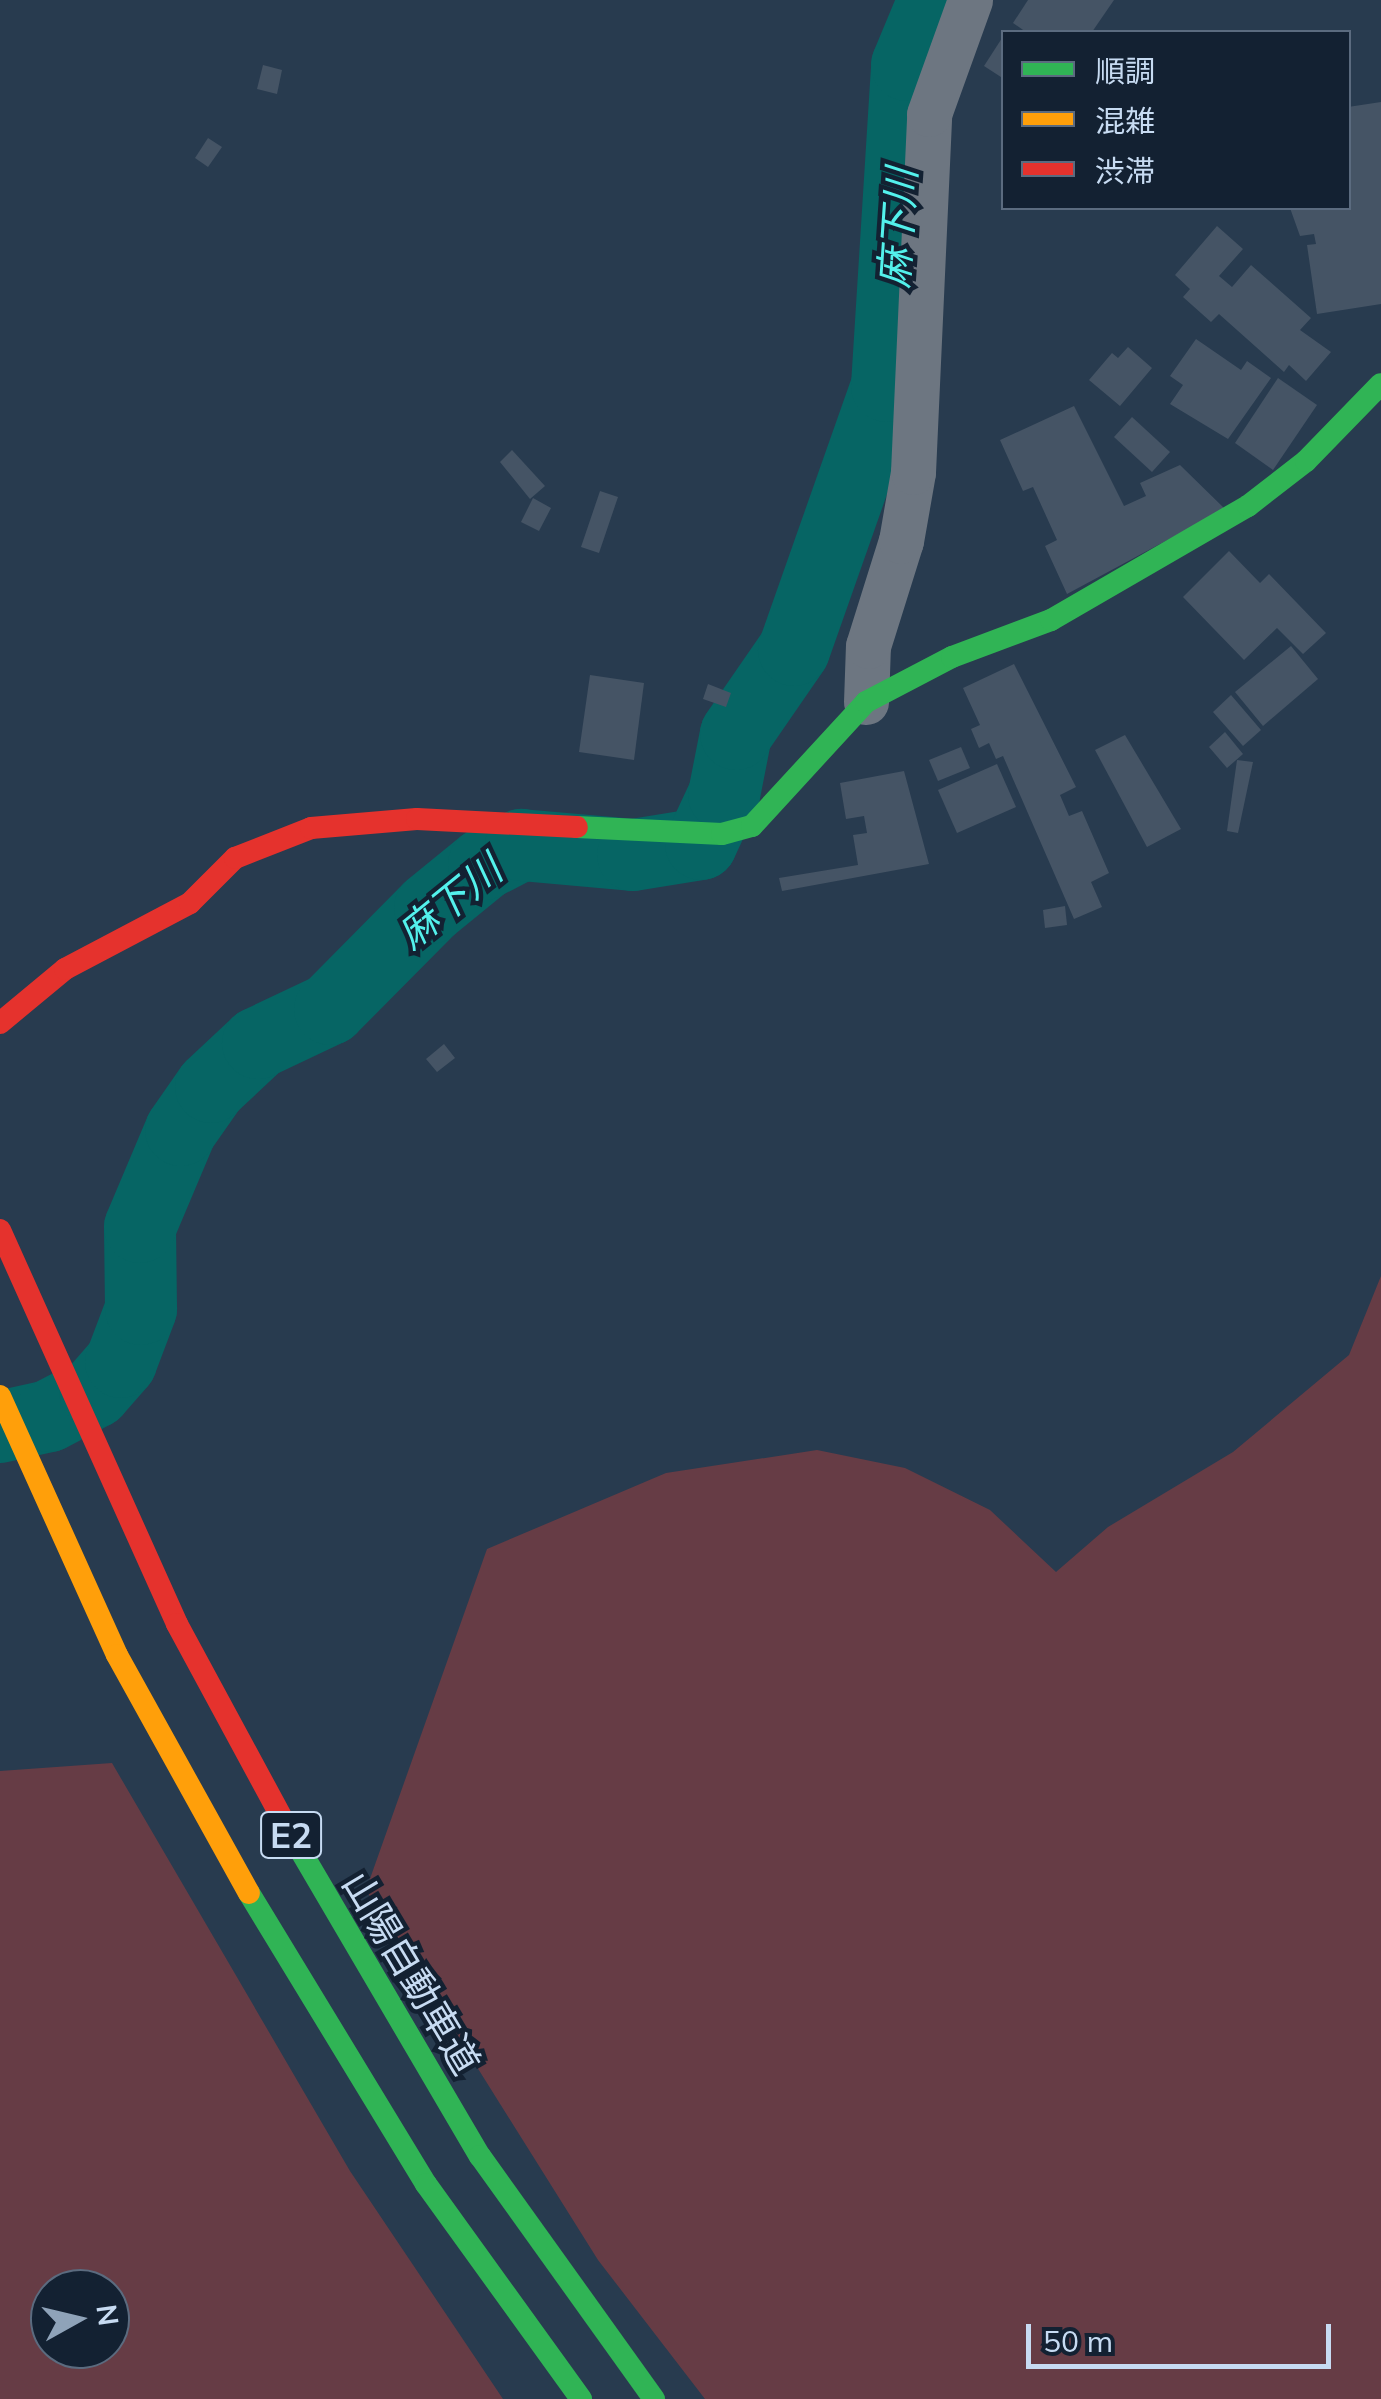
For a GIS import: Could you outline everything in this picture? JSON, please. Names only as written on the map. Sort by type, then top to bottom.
[{"type":"main road","points":[[0,1023],[65,969],[190,903],[236,858],[311,828],[417,819],[722,834],[752,826],[866,702],[952,657],[1050,620],[1248,506],[1306,460],[1381,384]]},
{"type":"main road","name":"山陽自動車道","points":[[0,1230],[177,1624],[333,1913],[480,2156],[654,2399]]},
{"type":"main road","name":"E2","points":[[0,1396],[117,1655],[275,1940],[426,2184],[581,2399]]},
{"type":"street","points":[[866,702],[868,646],[901,541],[913,472],[929,114],[970,0]]},
{"type":"shaded area","points":[[1381,1276],[1381,2399],[705,2399],[598,2260],[366,1890],[487,1549],[666,1473],[817,1450],[905,1468],[990,1510],[1056,1572],[1108,1527],[1233,1452],[1349,1355]]},
{"type":"shaded area","points":[[112,1763],[350,2171],[503,2399],[0,2399],[0,1771]]},
{"type":"building","points":[[1028,0],[1114,0],[1093,30],[1023,30],[1013,23]]},
{"type":"building","points":[[1001,40],[1001,77],[984,66]]},
{"type":"building","points":[[263,65],[282,70],[277,94],[257,89]]},
{"type":"building","points":[[1381,102],[1381,304],[1317,314],[1307,245],[1316,244],[1314,234],[1300,236],[1291,210],[1351,210],[1351,107]]},
{"type":"building","points":[[208,138],[222,147],[208,167],[195,158]]},
{"type":"building","points":[[1217,226],[1243,249],[1219,276],[1232,287],[1251,265],[1311,318],[1300,330],[1331,352],[1306,381],[1289,365],[1284,372],[1219,314],[1211,322],[1183,297],[1190,289],[1175,275]]},
{"type":"building","points":[[1196,339],[1241,370],[1247,361],[1271,378],[1228,439],[1170,404],[1183,385],[1170,376]]},
{"type":"building","points":[[1128,347],[1152,368],[1120,406],[1089,380],[1112,353],[1118,358]]},
{"type":"building","points":[[1278,378],[1317,405],[1273,470],[1235,443]]},
{"type":"building","points":[[1074,406],[1124,506],[1146,496],[1140,483],[1180,465],[1225,509],[1067,594],[1045,546],[1057,540],[1033,487],[1023,491],[1000,440]]},
{"type":"building","points":[[1132,417],[1170,452],[1152,472],[1114,437]]},
{"type":"building","points":[[512,450],[545,486],[530,499],[500,462]]},
{"type":"building","points":[[600,491],[618,497],[599,553],[581,547]]},
{"type":"building","points":[[533,498],[551,508],[539,531],[521,522]]},
{"type":"building","points":[[1229,551],[1260,583],[1269,574],[1326,633],[1303,654],[1277,628],[1244,660],[1183,597]]},
{"type":"building","points":[[1291,646],[1318,679],[1263,726],[1235,692]]},
{"type":"building","points":[[1014,664],[1076,787],[1060,795],[1069,816],[1082,811],[1109,873],[1091,882],[1102,907],[1074,919],[1003,756],[996,759],[989,743],[979,748],[971,729],[980,725],[963,688]]},
{"type":"building","points":[[590,675],[644,683],[634,760],[579,752]]},
{"type":"building","points":[[708,684],[731,693],[726,707],[703,699]]},
{"type":"building","points":[[1231,695],[1261,730],[1243,746],[1213,712]]},
{"type":"building","points":[[1225,732],[1243,754],[1227,768],[1209,747]]},
{"type":"building","points":[[1125,735],[1181,829],[1147,847],[1095,750]]},
{"type":"building","points":[[961,747],[970,768],[938,781],[929,760]]},
{"type":"building","points":[[1237,760],[1253,762],[1238,833],[1227,831]]},
{"type":"building","points":[[997,764],[1016,807],[957,833],[938,790]]},
{"type":"building","points":[[904,771],[929,864],[782,891],[779,878],[858,865],[853,835],[867,833],[864,816],[846,819],[840,783]]},
{"type":"building","points":[[1065,906],[1067,925],[1045,928],[1043,910]]},
{"type":"building","points":[[444,1044],[455,1058],[437,1072],[426,1059]]},
{"type":"waterway","name":"麻下川","points":[[0,1427],[49,1416],[95,1392],[121,1362],[141,1309],[140,1227],[181,1130],[211,1087],[258,1043],[330,1009],[430,908],[484,864],[521,845],[633,855],[701,844],[724,795],[736,734],[794,650],[887,386],[907,65],[934,0]]},
{"type":"traffic: fast","points":[[577,827],[722,834],[752,826],[866,702],[952,657],[1051,620],[1248,506],[1306,461],[1381,384]]},
{"type":"traffic: fast","points":[[289,1831],[480,2156],[654,2399]]},
{"type":"traffic: fast","points":[[249,1893],[426,2184],[581,2399]]},
{"type":"traffic: slow","points":[[0,1396],[117,1655],[249,1893]]},
{"type":"traffic: jam","points":[[0,1023],[65,969],[190,903],[235,858],[311,828],[417,819],[577,827]]},
{"type":"traffic: jam","points":[[0,1230],[177,1624],[289,1831]]}]
